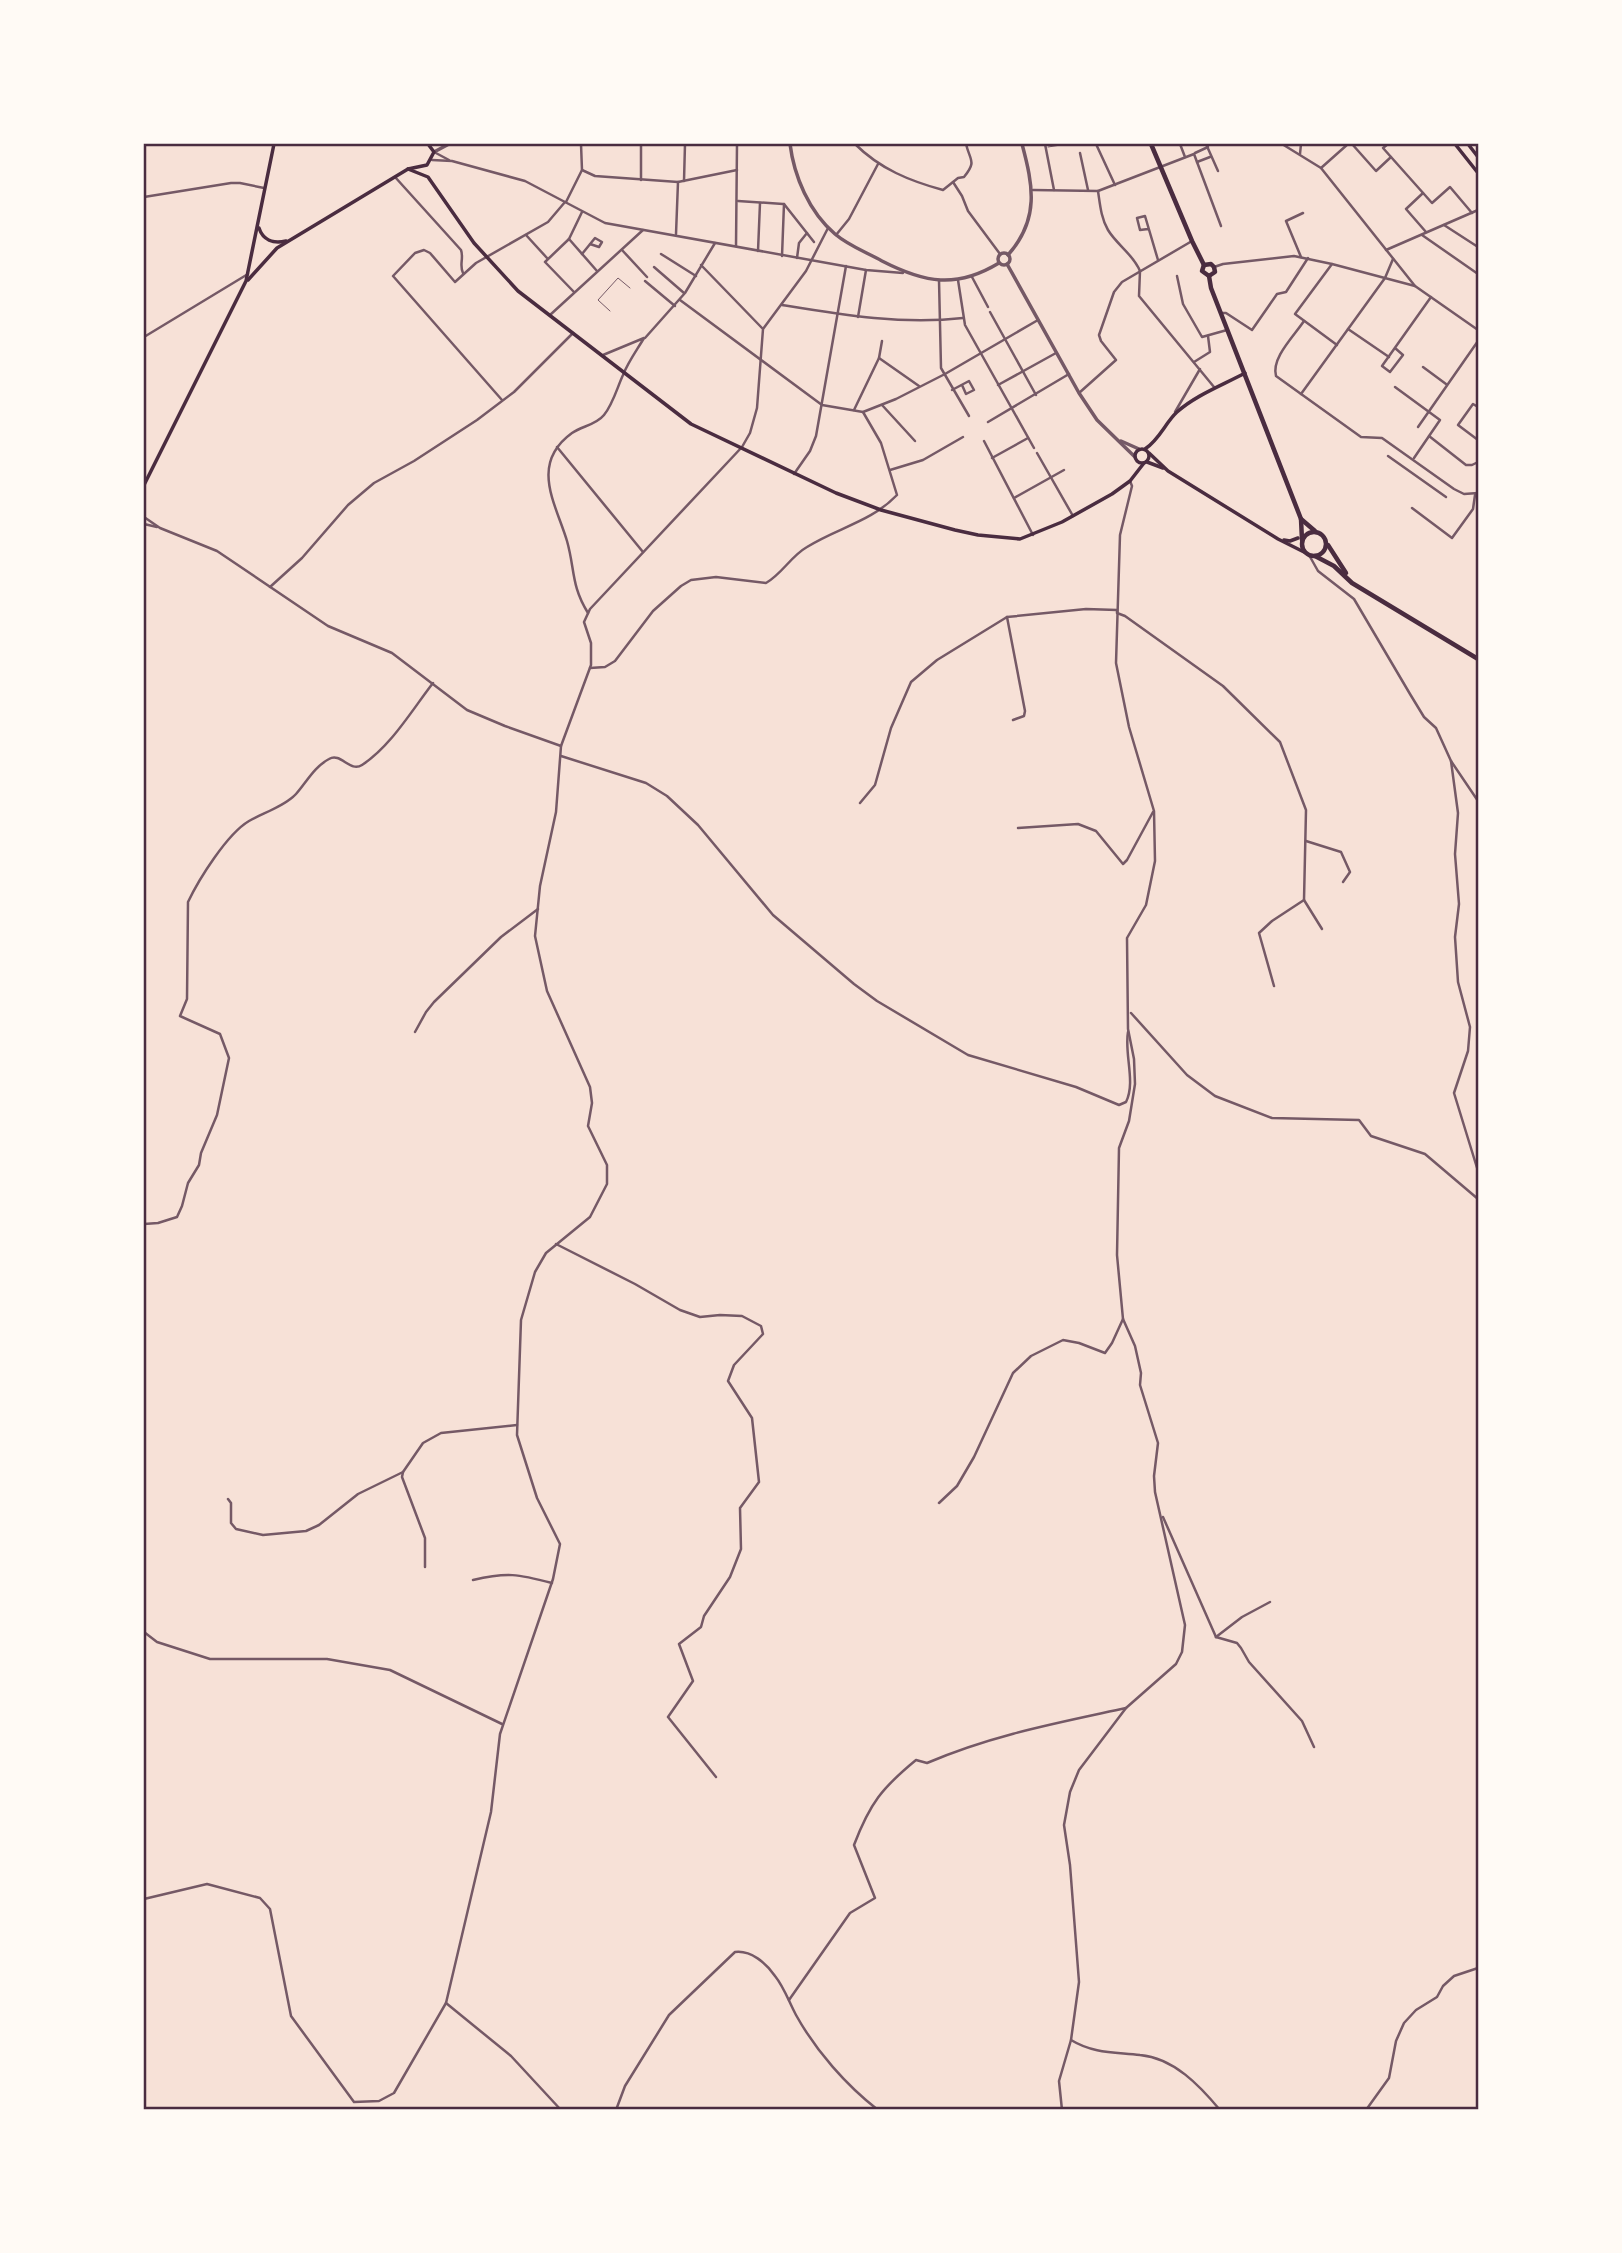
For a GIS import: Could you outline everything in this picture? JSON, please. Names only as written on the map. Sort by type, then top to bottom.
[{"type":"main road","points":[[144,484],[246,281],[274,144]]},
{"type":"main road","points":[[428,144],[434,152],[428,177]]},
{"type":"main road","points":[[1151,144],[1204,265],[1203,273],[1209,276]]},
{"type":"main road","points":[[1455,144],[1479,173]]},
{"type":"main road","points":[[1468,144],[1479,158]]},
{"type":"main road","points":[[246,281],[266,258],[288,241],[408,169],[430,162]]},
{"type":"main road","points":[[408,169],[428,177],[474,243],[518,290],[691,424],[794,474],[881,510],[978,536],[1020,539],[1073,516],[1130,481],[1150,453]]},
{"type":"main road","points":[[258,226],[263,237],[270,241],[288,241]]},
{"type":"main road","points":[[1204,265],[1211,264],[1214,267],[1215,272],[1209,276]]},
{"type":"main road","points":[[1209,276],[1220,313],[1301,519],[1302,547],[1310,555]]},
{"type":"main road","points":[[1134,476],[1135,453],[1157,439],[1174,415],[1184,406],[1245,373]]},
{"type":"main road","points":[[1142,449],[1150,453],[1168,471]]},
{"type":"main road","points":[[1136,459],[1168,471],[1275,537],[1335,566],[1352,583],[1479,659]]},
{"type":"main road","points":[[1301,519],[1324,535],[1352,583]]},
{"type":"main road","points":[[1275,537],[1290,541],[1316,531]]},
{"type":"main road","points":[[1323,560],[1327,543]]},
{"type":"main road","points":[[1310,555],[1324,551]]},
{"type":"street","points":[[434,152],[449,144]]},
{"type":"street","points":[[503,401],[393,276],[415,253],[424,250],[430,253],[455,282],[463,273],[548,222],[566,202],[582,170],[581,144]]},
{"type":"street","points":[[641,144],[641,180]]},
{"type":"street","points":[[684,181],[685,144]]},
{"type":"street","points":[[736,246],[737,144]]},
{"type":"street","points":[[790,144],[807,200],[828,228],[853,246],[904,273]]},
{"type":"street","points":[[855,144],[878,164],[920,184],[943,190],[964,177],[972,168],[972,156],[966,144]]},
{"type":"street","points":[[1000,254],[1009,254],[1018,244],[1026,225],[1033,190],[1022,144]]},
{"type":"street","points":[[1096,144],[1115,185]]},
{"type":"street","points":[[1180,144],[1185,158]]},
{"type":"street","points":[[1282,144],[1321,168],[1415,286],[1479,330]]},
{"type":"street","points":[[1300,154],[1301,144]]},
{"type":"street","points":[[1321,168],[1350,144],[1376,171],[1391,157]]},
{"type":"street","points":[[1388,144],[1384,148],[1432,203],[1450,187],[1472,213]]},
{"type":"street","points":[[1033,190],[1098,191],[1185,158],[1207,145],[1218,171]]},
{"type":"street","points":[[1046,146],[1054,190]]},
{"type":"street","points":[[434,152],[452,161],[525,181],[605,223],[676,234],[782,256],[939,280],[972,277],[999,263],[1007,264]]},
{"type":"street","points":[[1080,153],[1088,190]]},
{"type":"street","points":[[1194,154],[1221,226]]},
{"type":"street","points":[[1197,162],[1212,157]]},
{"type":"street","points":[[430,162],[452,161]]},
{"type":"street","points":[[836,235],[849,219],[878,164]]},
{"type":"street","points":[[582,170],[595,176],[678,182],[737,170]]},
{"type":"street","points":[[395,177],[461,250],[463,273]]},
{"type":"street","points":[[676,234],[678,182]]},
{"type":"street","points":[[953,182],[968,211],[1000,254],[999,263]]},
{"type":"street","points":[[144,197],[231,183],[264,188]]},
{"type":"street","points":[[1098,191],[1102,215],[1109,231],[1136,262],[1140,271],[1139,296],[1216,390]]},
{"type":"street","points":[[1423,193],[1406,209],[1427,233]]},
{"type":"street","points":[[737,201],[784,204],[814,242]]},
{"type":"street","points":[[758,251],[760,203]]},
{"type":"street","points":[[782,256],[784,204]]},
{"type":"street","points":[[1386,250],[1479,210]]},
{"type":"street","points":[[547,261],[569,239],[583,211]]},
{"type":"street","points":[[1301,257],[1286,221],[1303,212]]},
{"type":"street","points":[[1444,225],[1479,247]]},
{"type":"street","points":[[354,2102],[379,2101],[394,2093],[446,2003],[491,1812],[502,1724],[552,1583],[560,1544],[533,1488],[520,1449],[517,1425],[523,1307],[535,1272],[546,1253],[590,1217],[607,1184],[608,1173],[588,1126],[592,1103],[590,1087],[547,990],[535,936],[540,886],[556,812],[561,746],[590,668],[591,643],[584,622],[588,613],[643,552],[742,447],[750,433],[757,408],[763,329],[813,259],[828,228]]},
{"type":"street","points":[[1148,229],[1158,260]]},
{"type":"street","points":[[549,315],[643,230]]},
{"type":"street","points":[[797,258],[799,243],[807,233]]},
{"type":"street","points":[[526,235],[574,292]]},
{"type":"street","points":[[1422,235],[1479,274]]},
{"type":"street","points":[[569,239],[597,272]]},
{"type":"street","points":[[1079,393],[1116,360],[1101,341],[1099,329],[1114,292],[1122,282],[1192,241]]},
{"type":"street","points":[[588,613],[575,589],[570,552],[550,496],[549,467],[557,447],[572,433],[604,415],[624,371],[644,338],[680,300],[715,243]]},
{"type":"street","points":[[582,254],[590,244]]},
{"type":"street","points":[[622,250],[646,279],[675,306]]},
{"type":"street","points":[[661,254],[696,276]]},
{"type":"street","points":[[1007,264],[1010,260],[1009,254]]},
{"type":"street","points":[[1214,267],[1301,257],[1415,286]]},
{"type":"street","points":[[1220,313],[1226,313],[1252,330],[1277,294],[1286,292],[1308,258]]},
{"type":"street","points":[[1301,394],[1385,278],[1393,259]]},
{"type":"street","points":[[1007,264],[1079,393],[1097,420],[1136,459]]},
{"type":"street","points":[[1332,264],[1295,314],[1337,345]]},
{"type":"street","points":[[701,265],[763,329]]},
{"type":"street","points":[[794,474],[813,444],[846,266]]},
{"type":"street","points":[[654,267],[685,293]]},
{"type":"street","points":[[858,317],[866,270]]},
{"type":"street","points":[[144,337],[248,274]]},
{"type":"street","points":[[1177,276],[1183,304],[1202,337],[1227,330]]},
{"type":"street","points":[[972,277],[988,307]]},
{"type":"street","points":[[939,280],[942,368],[969,416]]},
{"type":"street","points":[[958,280],[963,318],[1034,448]]},
{"type":"street","points":[[1395,348],[1404,355],[1391,372],[1382,366],[1431,297]]},
{"type":"street","points":[[680,300],[822,405],[863,412],[945,374],[1039,319]]},
{"type":"street","points":[[782,305],[874,320],[939,321],[963,318]]},
{"type":"street","points":[[990,312],[1035,395]]},
{"type":"street","points":[[1304,321],[1276,362],[1276,376],[1361,437],[1382,439],[1464,494],[1477,494],[1473,509],[1452,538],[1412,508]]},
{"type":"street","points":[[1349,329],[1389,357]]},
{"type":"street","points":[[270,587],[303,558],[348,505],[373,483],[414,461],[503,401],[573,333]]},
{"type":"street","points":[[1194,362],[1210,352],[1208,336]]},
{"type":"street","points":[[602,355],[644,338]]},
{"type":"street","points":[[854,410],[879,358],[883,341]]},
{"type":"street","points":[[1418,427],[1479,341]]},
{"type":"street","points":[[998,385],[1057,352]]},
{"type":"street","points":[[879,358],[919,386]]},
{"type":"street","points":[[1423,368],[1447,384]]},
{"type":"street","points":[[1174,415],[1200,369]]},
{"type":"street","points":[[988,422],[1069,374]]},
{"type":"street","points":[[953,390],[962,385]]},
{"type":"street","points":[[1395,387],[1440,421],[1413,459]]},
{"type":"street","points":[[1479,407],[1473,404],[1458,425],[1479,440]]},
{"type":"street","points":[[882,405],[915,441]]},
{"type":"street","points":[[590,668],[605,667],[615,661],[653,611],[691,580],[716,577],[766,583],[807,547],[881,510],[897,495],[881,443],[863,412]]},
{"type":"street","points":[[1429,436],[1466,465],[1479,462]]},
{"type":"street","points":[[890,470],[923,460],[963,437]]},
{"type":"street","points":[[992,458],[1028,438]]},
{"type":"street","points":[[1116,438],[1142,449]]},
{"type":"street","points":[[984,442],[1033,535]]},
{"type":"street","points":[[557,447],[643,552]]},
{"type":"street","points":[[1037,453],[1073,516]]},
{"type":"street","points":[[1388,456],[1446,497]]},
{"type":"street","points":[[1014,498],[1064,470]]},
{"type":"street","points":[[1431,486],[1438,477]]},
{"type":"street","points":[[561,756],[646,783],[667,796],[698,825],[773,915],[877,1001],[968,1055],[1076,1087],[1119,1105],[1126,1102],[1130,1089],[1126,1043],[1129,1011],[1127,938],[1146,905],[1155,861],[1154,811],[1129,727],[1116,663],[1120,535],[1132,486],[1130,481]]},
{"type":"street","points":[[144,517],[160,528]]},
{"type":"street","points":[[144,524],[217,551],[328,626],[392,653],[467,710],[561,746]]},
{"type":"street","points":[[1310,555],[1313,566],[1354,599],[1424,717],[1436,728],[1451,761],[1479,801]]},
{"type":"street","points":[[1323,560],[1321,569],[1325,575]]},
{"type":"street","points":[[860,803],[875,785],[891,728],[911,682],[937,660],[1007,617],[1086,609],[1117,610],[1223,686],[1280,742],[1306,810],[1304,900],[1322,929]]},
{"type":"street","points":[[1007,617],[1026,711],[1024,716],[1013,720]]},
{"type":"street","points":[[144,1224],[177,1217],[188,1182],[199,1165],[201,1153],[217,1115],[229,1058],[220,1034],[180,1016],[187,999],[188,902],[193,892],[216,856],[246,823],[295,795],[304,781],[330,758],[336,757],[354,768],[360,767],[382,748],[433,684]]},
{"type":"street","points":[[1451,761],[1458,813],[1455,854],[1459,905],[1455,937],[1458,982],[1470,1027],[1468,1051],[1454,1093],[1479,1171]]},
{"type":"street","points":[[1018,828],[1078,824],[1096,831],[1123,864],[1154,811]]},
{"type":"street","points":[[1306,841],[1341,852],[1350,872],[1343,882]]},
{"type":"street","points":[[1274,986],[1259,933],[1304,900]]},
{"type":"street","points":[[415,1032],[434,1002],[501,937],[538,909]]},
{"type":"street","points":[[1129,1011],[1187,1075],[1215,1096],[1272,1118],[1359,1120],[1371,1136],[1425,1154],[1479,1199]]},
{"type":"street","points":[[1062,2109],[1059,2081],[1072,2040],[1079,1982],[1070,1865],[1064,1825],[1070,1792],[1079,1770],[1126,1708],[1176,1664],[1185,1639],[1185,1625],[1158,1508],[1154,1476],[1158,1443],[1140,1385],[1141,1373],[1136,1346],[1123,1319],[1117,1255],[1119,1149],[1129,1121],[1135,1084],[1134,1059],[1128,1029]]},
{"type":"street","points":[[556,1244],[680,1310],[700,1317],[742,1316],[761,1326],[763,1334],[734,1365],[728,1381],[752,1418],[759,1482],[740,1508],[741,1549],[730,1577],[704,1616],[701,1627],[679,1644],[693,1681],[668,1717],[716,1777]]},
{"type":"street","points":[[939,1503],[953,1490],[968,1467],[1013,1373],[1031,1356],[1063,1340],[1105,1353],[1123,1319]]},
{"type":"street","points":[[425,1567],[425,1538],[402,1478],[410,1459],[423,1443],[441,1433],[517,1425]]},
{"type":"street","points":[[228,1499],[231,1503],[231,1523],[236,1529],[246,1533],[284,1535],[306,1531],[319,1525],[358,1494],[403,1472]]},
{"type":"street","points":[[1158,1508],[1216,1637],[1237,1643],[1249,1662],[1302,1721],[1314,1747]]},
{"type":"street","points":[[473,1580],[517,1574],[552,1583]]},
{"type":"street","points":[[1216,1637],[1242,1617],[1270,1602]]},
{"type":"street","points":[[144,1632],[157,1642],[174,1645],[209,1659],[327,1659],[390,1670],[502,1724]]},
{"type":"street","points":[[789,2000],[850,1913],[875,1898],[855,1845],[865,1815],[889,1782],[916,1760],[927,1763],[967,1746],[998,1737],[1126,1708]]},
{"type":"street","points":[[144,1899],[207,1884],[260,1898],[270,1909],[291,2016],[354,2102],[353,2109]]},
{"type":"street","points":[[616,2109],[625,2086],[668,2015],[735,1952],[743,1951],[752,1954],[775,1975],[797,2017],[830,2062],[846,2082],[878,2109]]},
{"type":"street","points":[[1366,2109],[1390,2078],[1396,2041],[1404,2023],[1416,2010],[1437,1997],[1443,1986],[1454,1976],[1479,1968]]},
{"type":"street","points":[[446,2003],[511,2056],[561,2109]]},
{"type":"street","points":[[1072,2040],[1083,2047],[1098,2051],[1148,2056],[1175,2067],[1203,2090],[1220,2109]]},
{"type":"lane","points":[[1046,146],[1061,145]]},
{"type":"lane","points":[[610,310],[598,300],[618,278],[630,288]]}]
